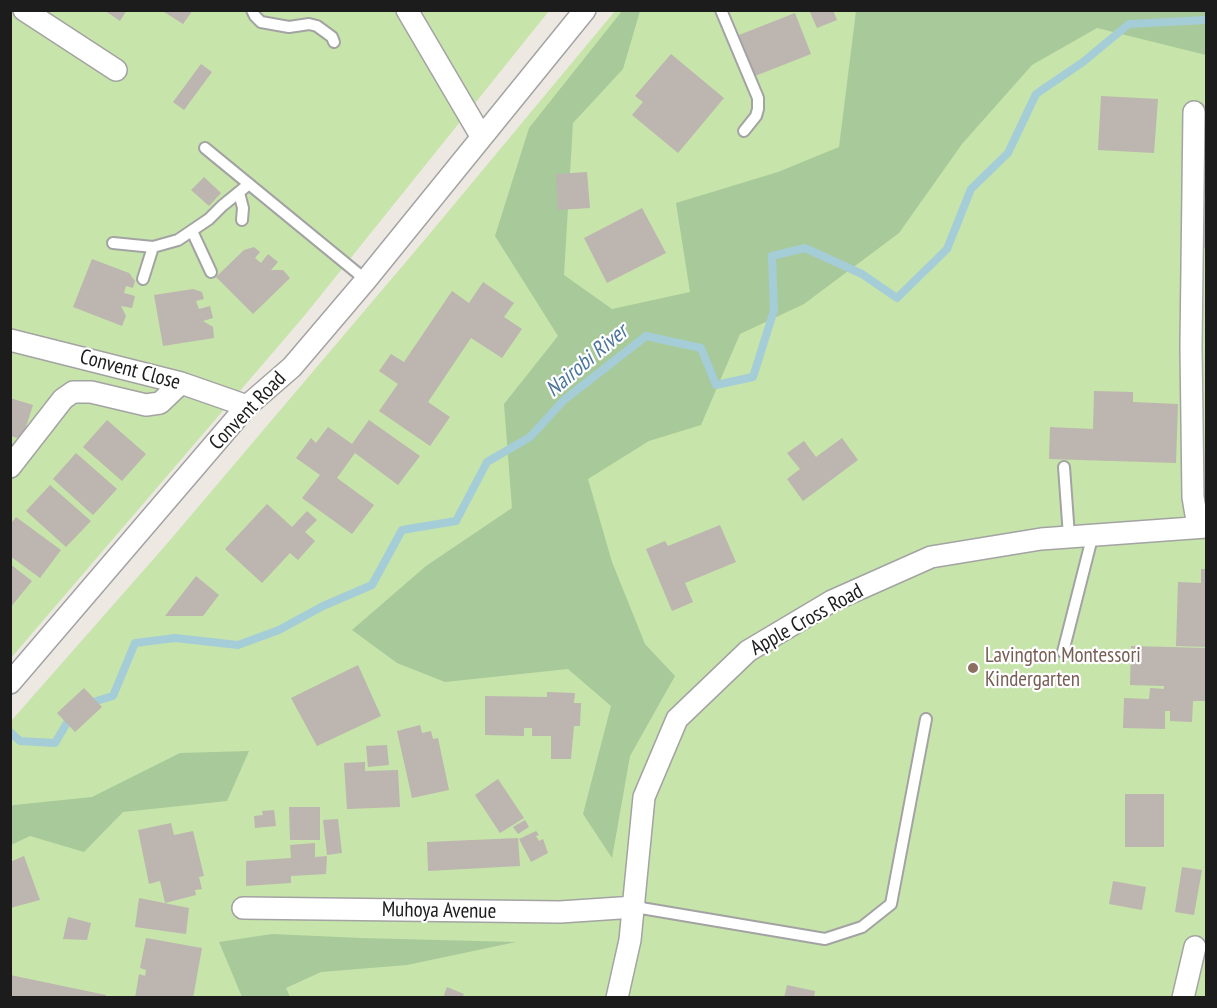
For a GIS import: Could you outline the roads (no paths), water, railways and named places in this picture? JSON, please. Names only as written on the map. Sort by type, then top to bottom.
[{"type":"street","points":[[24,10],[116,70]]},
{"type":"street","points":[[407,10],[481,136]]},
{"type":"street","name":"Convent Road","points":[[10,683],[247,406],[292,367],[366,280],[585,10]]},
{"type":"street","points":[[1194,112],[1191,346],[1193,497],[1202,527]]},
{"type":"street","name":"Convent Close","points":[[10,340],[182,383],[247,406]]},
{"type":"street","points":[[10,467],[63,399],[73,392],[92,392],[146,405],[160,403],[182,383]]},
{"type":"street","name":"Apple Cross Road","points":[[617,998],[635,907],[644,797],[677,719],[748,651],[832,602],[931,557],[1069,536],[1202,527]]},
{"type":"street","name":"Muhoya Avenue","points":[[243,908],[560,912],[635,907]]},
{"type":"street","points":[[1183,998],[1195,947]]},
{"type":"lane","points":[[252,10],[261,22],[289,27],[309,24],[332,37],[334,42]]},
{"type":"lane","points":[[721,10],[758,98],[756,116],[744,131]]},
{"type":"lane","points":[[205,148],[366,280]]},
{"type":"lane","points":[[113,243],[153,247],[178,240],[249,184]]},
{"type":"lane","points":[[239,193],[243,208],[242,220]]},
{"type":"lane","points":[[192,231],[211,272]]},
{"type":"lane","points":[[143,279],[153,247]]},
{"type":"lane","points":[[1064,467],[1069,536]]},
{"type":"lane","points":[[1063,652],[1093,534]]},
{"type":"lane","points":[[635,907],[825,939],[862,927],[891,904],[926,719]]},
{"type":"waterway","name":"Nairobi River","points":[[86,704],[113,696],[135,643],[175,638],[238,645],[279,630],[323,606],[372,585],[402,530],[456,521],[487,462],[530,437],[564,400],[646,336],[701,348],[716,385],[753,377],[774,310],[772,256],[805,248],[862,274],[897,298],[947,249],[971,189],[1008,153],[1036,94],[1083,62],[1129,24],[1206,20]]},
{"type":"waterway","name":"Nairobi River","points":[[10,732],[20,741],[55,743],[71,716]]},
{"type":"place","name":"Lavington Montessori Kindergarten","points":[[973,668]]}]
